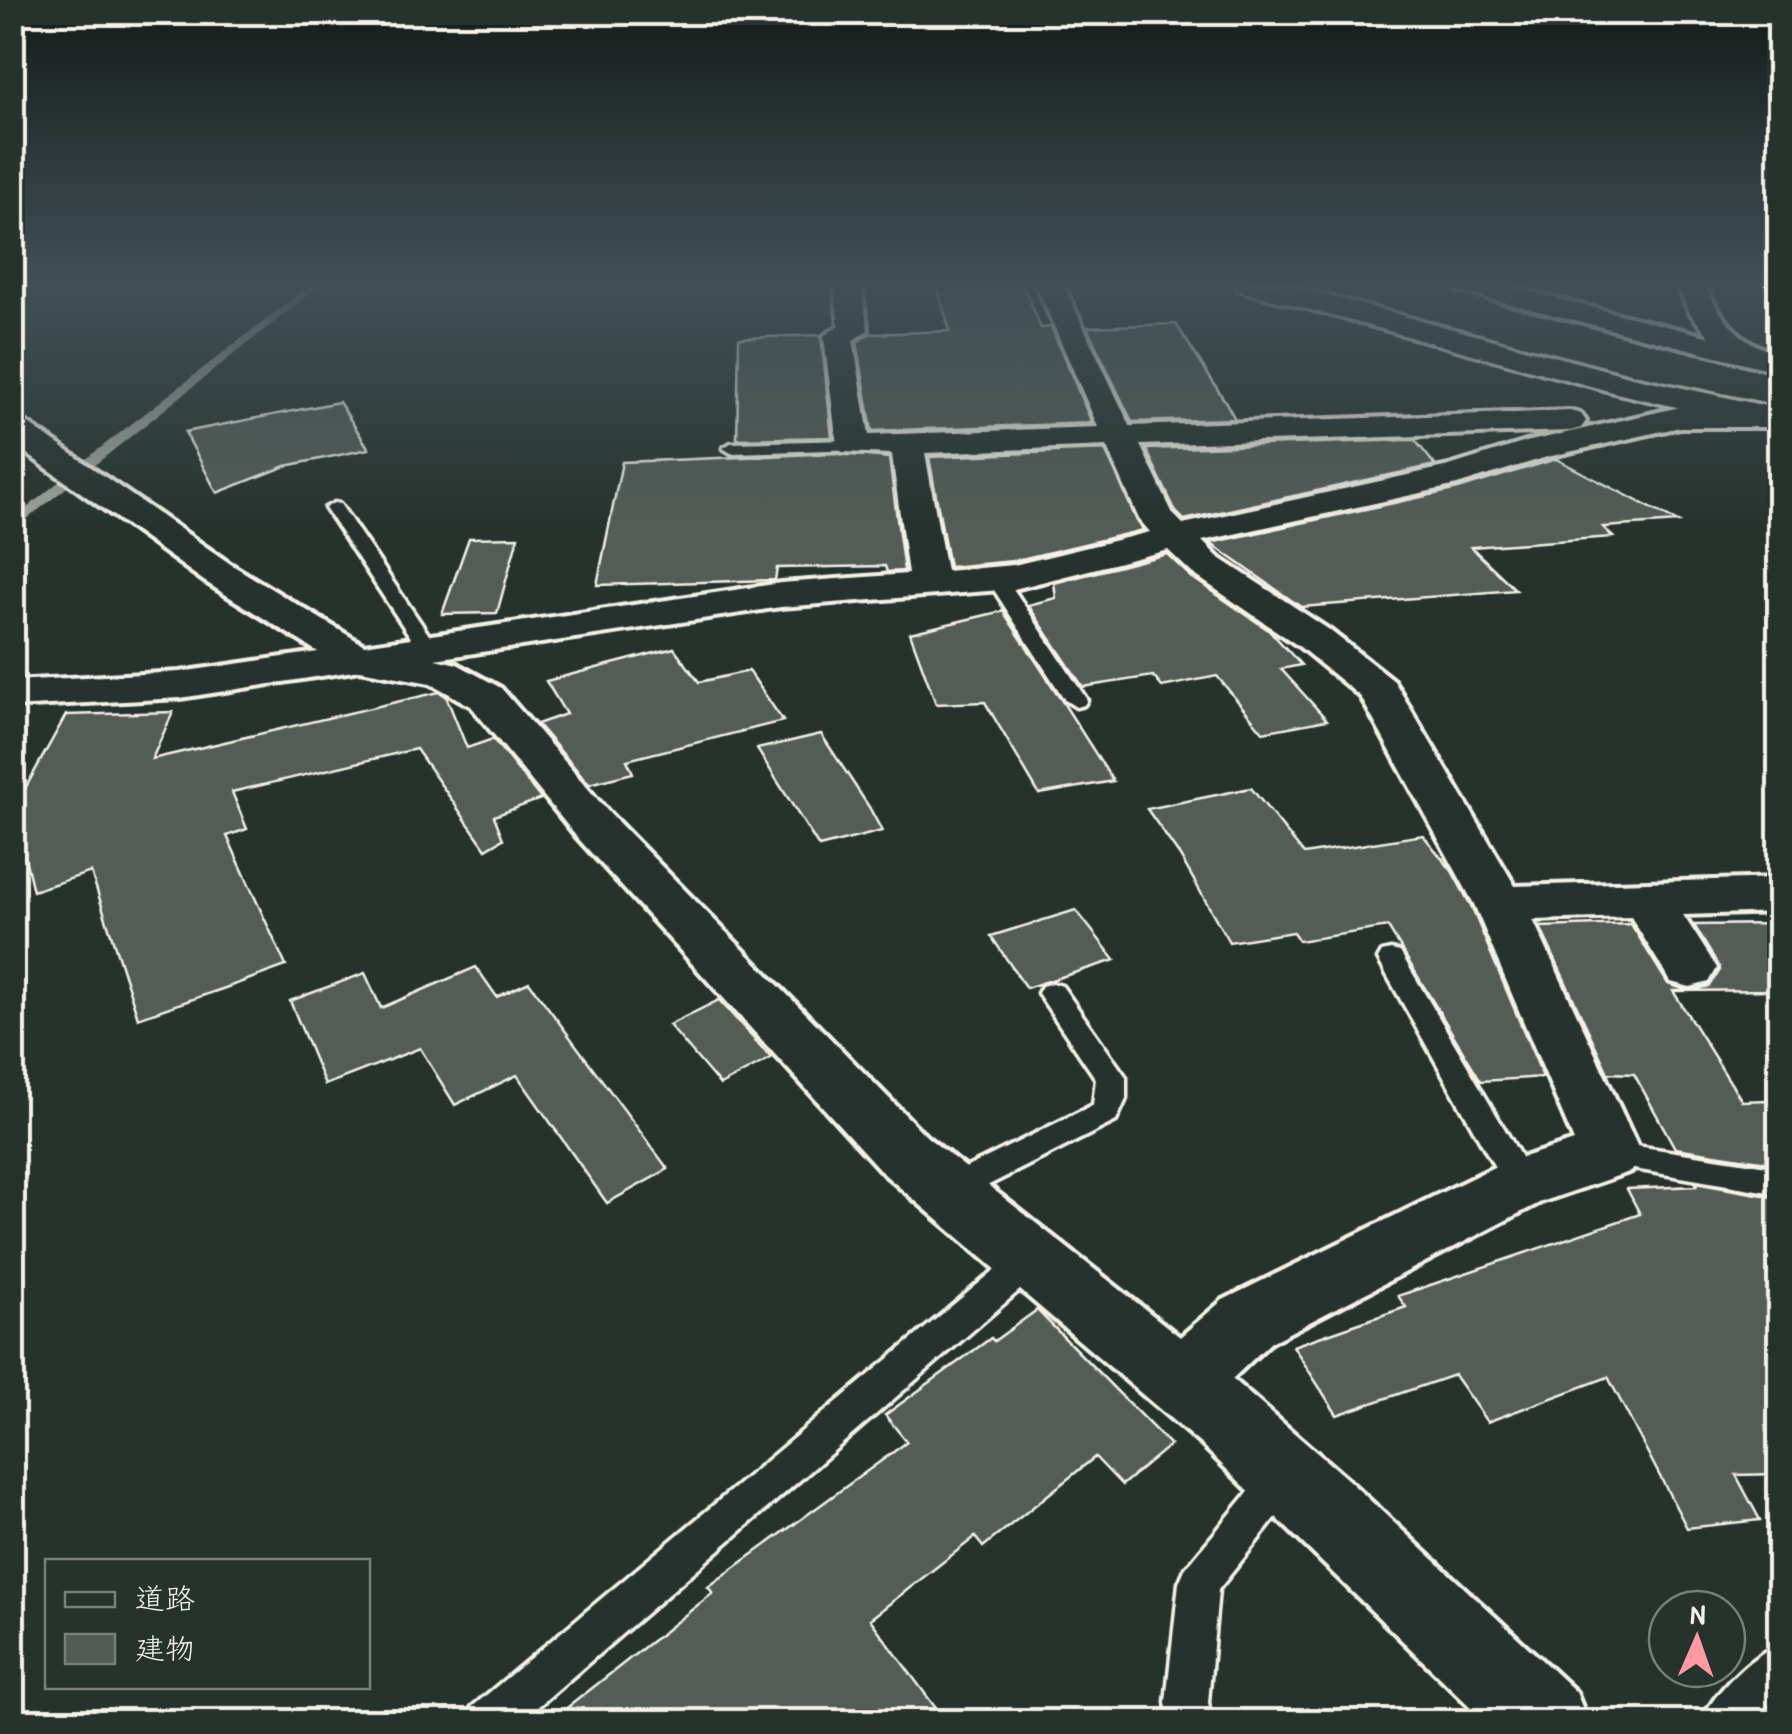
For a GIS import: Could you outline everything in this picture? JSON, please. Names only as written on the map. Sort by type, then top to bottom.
[{"type":"highway","points":[[1549,365],[1777,420]]},
{"type":"highway","points":[[1591,365],[1777,420]]},
{"type":"street","points":[[842,365],[854,444],[1680,417],[1777,420]]},
{"type":"street","points":[[1085,365],[1157,519],[1174,538],[1205,565],[1314,638],[1379,690],[1500,904],[1610,1154],[1520,1184],[1247,1321],[1182,1381]]},
{"type":"street","points":[[12,694],[180,685],[781,595],[997,578],[1457,475],[1538,450],[1680,417]]},
{"type":"street","points":[[12,427],[218,573],[356,658],[442,672],[486,697],[593,825],[892,1141],[946,1193],[1182,1381],[1287,1474],[1546,1722]]},
{"type":"street","points":[[907,443],[929,585]]},
{"type":"street","points":[[1500,904],[1780,895]]},
{"type":"street","points":[[1645,899],[1690,968]]},
{"type":"lane","points":[[731,448],[854,444]]},
{"type":"lane","points":[[334,508],[427,646]]},
{"type":"lane","points":[[997,578],[1076,700]]},
{"type":"lane","points":[[1390,959],[1520,1184]]},
{"type":"lane","points":[[946,1193],[1105,1113],[1111,1099],[1111,1078],[1052,993]]},
{"type":"lane","points":[[1610,1154],[1780,1181]]},
{"type":"lane","points":[[487,1722],[1032,1259]]},
{"type":"lane","points":[[1190,1722],[1187,1702],[1199,1583],[1287,1474]]},
{"type":"lane","points":[[1722,1722],[1780,1664]]},
{"type":"building","points":[[738,365],[824,365],[832,437],[737,439]]},
{"type":"building","points":[[861,365],[1067,365],[1092,423],[872,431]]},
{"type":"building","points":[[1105,365],[1202,365],[1235,419],[1132,422]]},
{"type":"building","points":[[339,402],[369,449],[286,466],[217,493],[185,432]]},
{"type":"building","points":[[1415,440],[1435,465],[1184,520],[1176,512],[1146,449]]},
{"type":"building","points":[[1105,450],[1143,530],[1013,561],[949,567],[929,457]]},
{"type":"building","points":[[838,453],[889,458],[904,571],[887,572],[885,566],[777,568],[775,580],[597,585],[622,462]]},
{"type":"building","points":[[1556,459],[1678,522],[1603,527],[1613,537],[1471,547],[1516,590],[1301,607],[1210,543],[1458,489]]},
{"type":"building","points":[[518,537],[497,613],[442,614],[469,538]]},
{"type":"building","points":[[1167,554],[1190,576],[1270,631],[1301,665],[1281,669],[1327,720],[1263,732],[1217,676],[1162,687],[1153,676],[1083,687],[1028,605],[1056,598],[1054,583]]},
{"type":"building","points":[[1003,611],[1113,781],[1039,794],[985,702],[936,704],[910,633]]},
{"type":"building","points":[[674,648],[699,682],[749,671],[783,721],[627,760],[633,773],[589,784],[537,724],[566,714],[546,681]]},
{"type":"building","points":[[439,692],[446,696],[467,748],[493,739],[541,799],[494,816],[503,839],[486,849],[416,749],[232,792],[247,829],[227,836],[286,966],[138,1018],[91,872],[33,891],[25,858],[12,847],[12,812],[66,715],[173,712],[152,759]]},
{"type":"building","points":[[821,734],[882,831],[819,847],[757,749]]},
{"type":"building","points":[[1251,788],[1304,854],[1423,835],[1452,871],[1471,906],[1543,1077],[1481,1081],[1388,927],[1299,941],[1293,932],[1229,942],[1180,856],[1147,809]]},
{"type":"building","points":[[1076,910],[1115,960],[1026,988],[991,936]]},
{"type":"building","points":[[1631,924],[1668,984],[1689,991],[1673,991],[1742,1101],[1768,1100],[1780,1118],[1780,1164],[1675,1148],[1634,1074],[1608,1073],[1540,927]]},
{"type":"building","points":[[1780,924],[1780,990],[1690,991],[1710,986],[1720,970],[1694,925]]},
{"type":"building","points":[[476,967],[497,997],[529,982],[668,1169],[607,1203],[517,1075],[455,1105],[420,1048],[325,1085],[290,1001],[365,973],[381,1008]]},
{"type":"building","points":[[719,1000],[771,1058],[720,1085],[669,1025]]},
{"type":"building","points":[[1695,1183],[1780,1198],[1780,1474],[1736,1475],[1760,1520],[1687,1528],[1608,1377],[1487,1422],[1454,1375],[1337,1415],[1293,1346],[1406,1307],[1398,1296],[1640,1214],[1627,1189],[1696,1186]]},
{"type":"building","points":[[1037,1310],[1170,1445],[1122,1485],[1095,1457],[983,1547],[975,1537],[870,1619],[946,1722],[549,1722],[713,1593],[708,1587],[907,1442],[885,1415],[991,1338],[994,1341]]},
{"type":"waterway","points":[[12,527],[214,365]]}]
